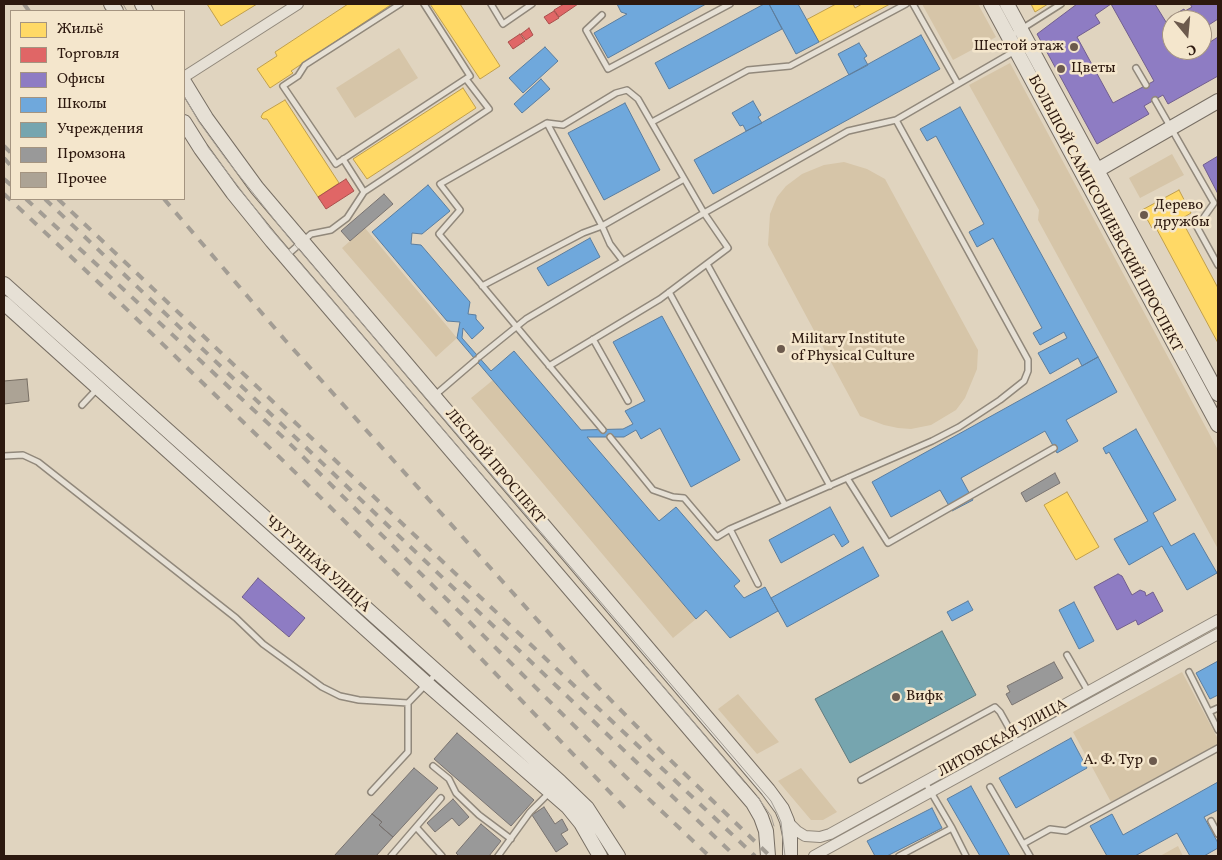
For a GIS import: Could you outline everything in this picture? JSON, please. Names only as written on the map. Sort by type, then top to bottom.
[{"type":"main road","name":"БОЛЬШОЙ САМПСОНИЕВСКИЙ ПРОСПЕКТ","points":[[991,4],[1015,33],[1029,44],[1218,394]]},
{"type":"main road","name":"БОЛЬШОЙ САМПСОНИЕВСКИЙ ПРОСПЕКТ","points":[[1007,4],[1015,33],[1016,50],[1218,425]]},
{"type":"main road","name":"ЛЕСНОЙ ПРОСПЕКТ","points":[[185,84],[232,156],[302,242],[768,790],[782,809],[787,821],[790,836],[790,856]]},
{"type":"main road","points":[[1084,177],[1218,101]]},
{"type":"main road","name":"ЛЕСНОЙ ПРОСПЕКТ","points":[[185,123],[233,192],[285,256],[753,802],[766,831],[768,856]]},
{"type":"main road","name":"ЧУГУННАЯ УЛИЦА","points":[[4,284],[7,302],[103,382],[437,672],[555,787],[600,856]]},
{"type":"main road","name":"ЧУГУННАЯ УЛИЦА","points":[[103,382],[427,684],[555,787],[587,808],[618,856]]},
{"type":"main road","points":[[535,548],[551,534]]},
{"type":"street","points":[[185,76],[298,4]]},
{"type":"street","name":"ЛИТОВСКАЯ УЛИЦА","points":[[787,821],[805,836],[820,837],[830,834],[1218,620]]},
{"type":"street","name":"ЛИТОВСКАЯ УЛИЦА","points":[[814,856],[1218,634]]},
{"type":"lane","points":[[400,4],[305,66],[298,76],[283,86],[336,164],[470,76],[424,4]]},
{"type":"lane","points":[[491,4],[503,24],[532,4]]},
{"type":"lane","points":[[602,15],[586,30],[608,69],[730,4]]},
{"type":"lane","points":[[652,122],[748,70],[790,66],[906,4]]},
{"type":"lane","points":[[913,4],[958,84]]},
{"type":"lane","points":[[1015,33],[1061,4]]},
{"type":"lane","points":[[434,396],[516,326],[704,213],[848,131],[896,120],[1029,44]]},
{"type":"lane","points":[[1136,68],[1146,85]]},
{"type":"lane","points":[[285,256],[311,234],[331,230],[347,218],[364,192],[488,109],[466,79]]},
{"type":"lane","points":[[549,366],[669,292],[728,248],[704,213],[638,98],[627,90],[616,93],[563,125],[547,123],[440,184],[460,210],[439,234],[482,286],[516,326],[549,366],[603,430]]},
{"type":"lane","points":[[1155,100],[1214,204],[1197,227],[1218,265]]},
{"type":"lane","points":[[610,437],[653,490],[673,497],[684,498],[717,537],[730,529],[959,427],[1014,390],[1024,381],[1028,371],[1028,360],[896,120]]},
{"type":"lane","points":[[547,123],[610,244],[623,261]]},
{"type":"lane","points":[[343,159],[364,192]]},
{"type":"lane","points":[[482,286],[583,233],[602,226],[684,179]]},
{"type":"lane","points":[[707,264],[830,486]]},
{"type":"lane","points":[[669,292],[785,505]]},
{"type":"lane","points":[[594,339],[628,401]]},
{"type":"lane","points":[[82,405],[103,382]]},
{"type":"lane","points":[[847,478],[888,543],[1054,448]]},
{"type":"lane","points":[[4,456],[23,455],[38,462],[236,618],[263,644],[322,687],[340,696],[359,700],[408,703]]},
{"type":"lane","points":[[730,529],[758,584]]},
{"type":"lane","points":[[1186,638],[1192,648]]},
{"type":"lane","points":[[1067,655],[1094,702]]},
{"type":"lane","points":[[1133,667],[1139,678]]},
{"type":"lane","points":[[371,792],[408,752],[408,703],[437,672]]},
{"type":"lane","points":[[1189,672],[1218,730]]},
{"type":"lane","points":[[861,780],[995,707],[1000,712],[1018,744]]},
{"type":"lane","points":[[1209,712],[1218,708]]},
{"type":"lane","points":[[1023,844],[1050,829],[1066,831],[1218,748]]},
{"type":"lane","points":[[433,766],[449,779],[456,793],[479,815],[511,839]]},
{"type":"lane","points":[[925,782],[966,856]]},
{"type":"lane","points":[[498,856],[530,812],[555,787]]},
{"type":"lane","points":[[990,787],[1030,856]]},
{"type":"lane","points":[[391,856],[441,798]]},
{"type":"lane","points":[[1211,821],[1218,834]]},
{"type":"lane","points":[[416,828],[424,834],[442,856]]},
{"type":"lane","points":[[899,856],[952,828]]},
{"type":"shaded area","points":[[922,4],[978,4],[996,37],[953,60]]},
{"type":"shaded area","points":[[399,48],[418,78],[355,118],[336,88]]},
{"type":"shaded area","points":[[1010,63],[1218,450],[1218,549],[1038,220],[1039,210],[969,85]]},
{"type":"shaded area","points":[[1172,154],[1184,175],[1140,198],[1129,178]]},
{"type":"shaded area","points":[[844,162],[867,169],[885,179],[978,350],[977,369],[965,398],[956,410],[931,425],[911,429],[898,428],[860,416],[768,245],[770,214],[777,197],[786,186],[802,174],[824,165]]},
{"type":"shaded area","points":[[365,228],[457,338],[436,357],[342,248]]},
{"type":"shaded area","points":[[493,380],[696,619],[673,638],[471,398]]},
{"type":"shaded area","points":[[1182,672],[1218,739],[1218,744],[1111,802],[1073,732]]},
{"type":"shaded area","points":[[738,694],[779,742],[757,754],[718,709]]},
{"type":"shaded area","points":[[801,768],[837,812],[823,820],[811,820],[778,781]]},
{"type":"shaded area","points":[[1178,846],[1183,856],[1160,856]]},
{"type":"building: Жильё","points":[[207,4],[257,4],[221,26]]},
{"type":"building: Жильё","points":[[348,4],[392,4],[291,71],[293,73],[270,88],[257,69],[277,56],[275,52]]},
{"type":"building: Жильё","points":[[430,4],[460,4],[500,66],[480,79]]},
{"type":"building: Жильё","points":[[836,4],[853,4],[855,8],[862,4],[890,4],[819,42],[806,20]]},
{"type":"building: Жильё","points":[[1031,4],[1048,4],[1035,12]]},
{"type":"building: Жильё","points":[[463,88],[476,108],[367,179],[353,159]]},
{"type":"building: Жильё","points":[[285,100],[339,183],[318,197],[267,119],[261,117],[263,113]]},
{"type":"building: Жильё","points":[[1179,190],[1191,213],[1181,219],[1218,288],[1218,343],[1155,226],[1152,228],[1142,210]]},
{"type":"building: Жильё","points":[[1067,492],[1099,547],[1076,560],[1044,505]]},
{"type":"building: Торговля","points":[[564,4],[578,4],[559,17],[554,10]]},
{"type":"building: Торговля","points":[[554,11],[559,18],[549,24],[544,17]]},
{"type":"building: Торговля","points":[[529,28],[533,35],[526,40],[521,34]]},
{"type":"building: Торговля","points":[[520,34],[525,41],[513,49],[508,42]]},
{"type":"building: Торговля","points":[[346,179],[354,191],[326,209],[318,197]]},
{"type":"building: Офисы","points":[[1077,4],[1111,4],[1155,4],[1162,15],[1162,60],[1212,60],[1212,41],[1218,37],[1218,76],[1168,104],[1163,95],[1144,106],[1149,114],[1097,144],[1037,34]],"holes":[[[1111,4],[1154,81],[1113,103],[1077,37],[1100,23],[1095,15]]]},
{"type":"building: Офисы","points":[[1190,4],[1218,4],[1218,19],[1212,23],[1212,10],[1187,10],[1192,7]]},
{"type":"building: Офисы","points":[[1218,156],[1218,194],[1203,165]]},
{"type":"building: Офисы","points":[[1118,574],[1122,576],[1132,595],[1140,590],[1145,592],[1146,596],[1153,592],[1163,611],[1138,625],[1136,620],[1117,630],[1094,587]]},
{"type":"building: Офисы","points":[[258,578],[305,618],[289,637],[242,597]]},
{"type":"building: Школы","points":[[617,4],[706,4],[608,58],[594,33],[627,14],[621,12]]},
{"type":"building: Школы","points":[[764,4],[769,4],[782,29],[669,89],[655,63]]},
{"type":"building: Школы","points":[[769,4],[798,4],[819,42],[796,54]]},
{"type":"building: Школы","points":[[921,35],[940,69],[713,194],[694,160]]},
{"type":"building: Школы","points":[[859,43],[867,56],[864,58],[868,65],[849,75],[838,54]]},
{"type":"building: Школы","points":[[545,47],[558,61],[523,93],[509,78]]},
{"type":"building: Школы","points":[[541,79],[550,89],[522,113],[514,104]]},
{"type":"building: Школы","points":[[753,101],[761,115],[758,117],[762,123],[746,131],[743,125],[740,126],[732,113]]},
{"type":"building: Школы","points":[[625,103],[660,170],[604,200],[568,133]]},
{"type":"building: Школы","points":[[960,107],[1098,357],[1082,366],[1078,358],[1050,374],[1038,353],[1067,338],[1064,332],[1040,345],[1033,333],[1042,328],[993,238],[977,247],[969,232],[984,224],[936,136],[927,141],[920,129]]},
{"type":"building: Школы","points":[[428,185],[450,211],[422,234],[412,233],[411,244],[421,245],[470,302],[468,314],[476,315],[476,319],[484,328],[472,339],[463,328],[462,338],[491,371],[514,351],[581,430],[623,429],[633,424],[625,411],[645,401],[613,342],[662,316],[740,460],[691,487],[660,428],[641,439],[636,430],[624,437],[587,437],[659,521],[676,507],[740,581],[734,586],[744,598],[765,587],[778,611],[730,638],[706,610],[696,619],[457,338],[460,322],[447,321],[372,232]]},
{"type":"building: Школы","points":[[590,238],[600,257],[548,286],[537,268]]},
{"type":"building: Школы","points":[[1098,357],[1117,392],[1066,420],[1078,441],[1057,453],[1045,431],[961,478],[973,500],[952,511],[940,490],[891,517],[872,482]]},
{"type":"building: Школы","points":[[1136,429],[1176,500],[1153,513],[1171,546],[1194,533],[1217,573],[1187,590],[1162,546],[1129,565],[1114,539],[1148,521],[1109,452],[1106,454],[1103,448]]},
{"type":"building: Школы","points":[[830,507],[849,542],[842,547],[834,534],[781,563],[769,540]]},
{"type":"building: Школы","points":[[863,547],[879,576],[787,627],[771,598]]},
{"type":"building: Школы","points":[[968,601],[973,610],[952,621],[947,612]]},
{"type":"building: Школы","points":[[1074,602],[1094,641],[1079,649],[1059,610]]},
{"type":"building: Школы","points":[[1218,661],[1218,695],[1210,699],[1196,673]]},
{"type":"building: Школы","points":[[1071,738],[1087,768],[1016,808],[999,778]]},
{"type":"building: Школы","points":[[1218,782],[1218,810],[1204,817],[1218,843],[1218,848],[1204,856],[1190,856],[1177,833],[1135,856],[1107,856],[1090,826],[1112,814],[1123,835]]},
{"type":"building: Школы","points":[[971,786],[1010,856],[980,856],[947,799]]},
{"type":"building: Школы","points":[[932,808],[942,828],[887,856],[875,856],[867,841]]},
{"type":"building: Учреждения","name":"Вифк","points":[[942,631],[976,695],[850,763],[815,699]]},
{"type":"building: Промзона","points":[[384,194],[393,204],[350,241],[341,231]]},
{"type":"building: Промзона","points":[[1055,473],[1060,483],[1026,502],[1021,493]]},
{"type":"building: Промзона","points":[[1054,662],[1063,678],[1012,705],[1006,694],[1010,692],[1007,686]]},
{"type":"building: Промзона","points":[[457,733],[534,800],[511,826],[434,759]]},
{"type":"building: Промзона","points":[[414,768],[438,788],[393,837],[379,825],[382,822],[372,814]]},
{"type":"building: Промзона","points":[[453,799],[469,817],[459,826],[452,818],[435,832],[427,823]]},
{"type":"building: Промзона","points":[[544,807],[555,824],[562,819],[568,830],[561,834],[568,844],[556,852],[532,815]]},
{"type":"building: Промзона","points":[[372,814],[382,822],[379,825],[393,837],[376,856],[334,856]]},
{"type":"building: Промзона","points":[[481,824],[501,841],[489,856],[459,856],[456,853]]},
{"type":"building: Прочее","points":[[27,379],[29,401],[4,404],[4,381]]},
{"type":"tram line","points":[[123,4],[126,10]]},
{"type":"tram line","points":[[185,98],[199,122],[226,159],[289,238],[771,801],[781,822],[785,856]]},
{"type":"tram line","points":[[208,147],[270,228],[546,549]]},
{"type":"tram line","points":[[645,665],[745,783]]},
{"type":"tram line","points":[[757,796],[771,816],[774,826]]},
{"type":"railway","points":[[24,4],[28,10]]},
{"type":"railway","points":[[4,146],[10,152]]},
{"type":"railway","points":[[4,158],[10,165]]},
{"type":"railway","points":[[4,179],[10,184]]},
{"type":"railway","points":[[4,194],[10,200]]},
{"type":"railway","points":[[10,200],[114,297],[301,478],[441,617],[629,812]]},
{"type":"railway","points":[[27,200],[286,440],[633,784],[709,856]]},
{"type":"railway","points":[[46,200],[735,856]]},
{"type":"railway","points":[[59,200],[755,856]]},
{"type":"railway","points":[[165,200],[285,340],[595,684],[661,751],[770,856]]},
{"type":"place","name":"Шестой этаж","points":[[1074,47]]},
{"type":"place","name":"Цветы","points":[[1061,69]]},
{"type":"place","name":"Дерево дружбы","points":[[1144,215]]},
{"type":"place","name":"Military Institute of Physical Culture","points":[[781,349]]},
{"type":"place","name":"Вифк","points":[[896,697]]},
{"type":"place","name":"А. Ф. Тур","points":[[1153,761]]}]
